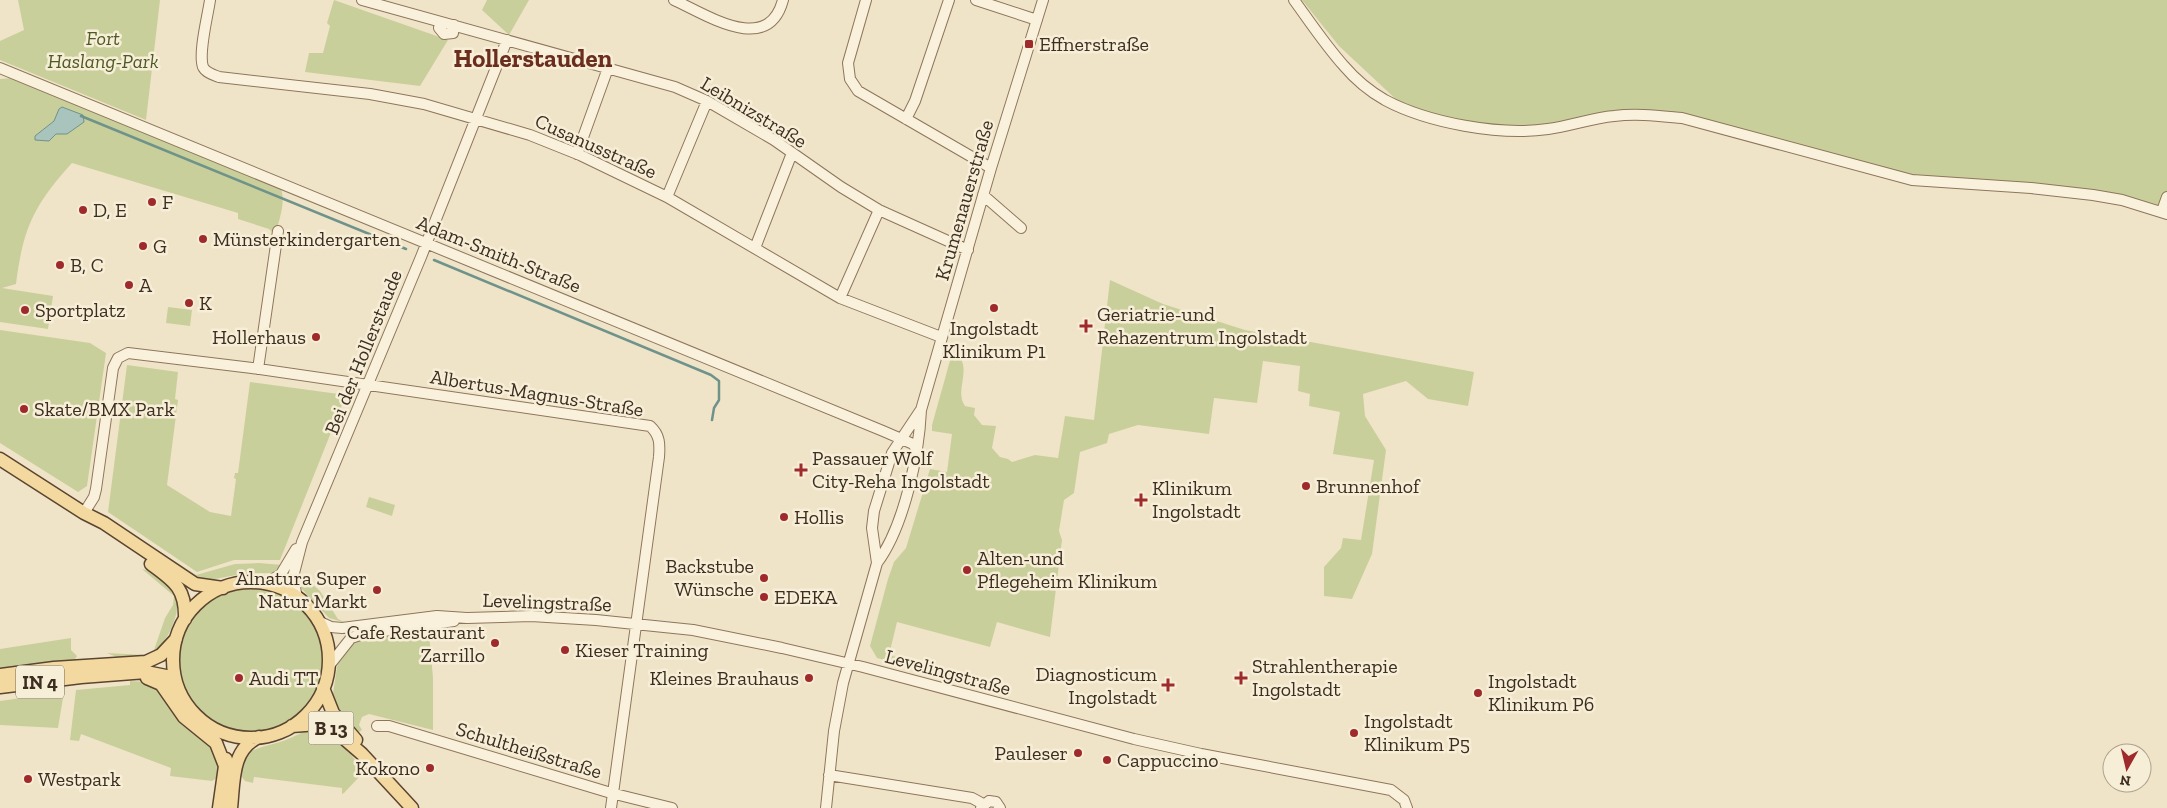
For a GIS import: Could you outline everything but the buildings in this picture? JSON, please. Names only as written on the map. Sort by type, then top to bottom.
[{"type":"main road","name":"B 13","points":[[0,459],[84,513],[109,526],[194,584],[223,588]]},
{"type":"main road","name":"B 13","points":[[84,513],[92,522],[177,585],[184,599],[185,619]]},
{"type":"main road","name":"B 13","points":[[292,726],[313,707],[323,688],[328,667],[327,645],[318,621],[297,598],[279,588],[265,584],[243,583],[223,588],[198,603],[185,619],[176,639],[173,660],[178,688],[189,707],[210,726],[237,736],[259,737],[292,726],[325,725],[362,754],[412,808]]},
{"type":"main road","name":"IN 4","points":[[0,675],[54,668],[140,663],[161,655],[176,639]]},
{"type":"main road","name":"IN 4","points":[[0,688],[81,677],[158,673],[170,679],[178,688]]},
{"type":"main road","points":[[116,674],[148,678],[161,684],[184,717],[216,743],[225,766]]},
{"type":"main road","name":"B 13","points":[[323,688],[330,708],[356,742],[362,754]]},
{"type":"main road","points":[[210,726],[225,750],[220,808]]},
{"type":"main road","points":[[231,808],[238,758],[245,746],[259,737]]},
{"type":"street","name":"Cusanusstraße","points":[[210,0],[202,56],[203,66],[208,72],[220,77],[379,96],[424,104],[477,118],[577,154],[667,197],[840,298],[941,338]]},
{"type":"street","name":"Leibnizstraße","points":[[362,0],[440,23],[439,28],[444,34],[454,32],[454,25],[675,87],[707,101],[774,140],[879,210],[968,250]]},
{"type":"street","points":[[674,0],[728,24],[756,30],[765,27],[775,18],[783,0]]},
{"type":"street","points":[[866,0],[848,63],[850,79],[858,91],[991,168]]},
{"type":"street","points":[[906,118],[915,101],[949,0]]},
{"type":"street","points":[[976,0],[1037,20]]},
{"type":"street","name":"Krumenauerstraße","points":[[826,808],[838,709],[848,664],[877,563],[888,549],[892,538],[918,450],[921,410],[941,338],[1043,0]]},
{"type":"street","points":[[1294,0],[1344,66],[1384,100],[1415,113],[1457,124],[1504,130],[1547,130],[1615,116],[1649,114],[1682,118],[1912,180],[2093,195],[2165,212],[2167,197]]},
{"type":"street","name":"Bei der Hollerstaude","points":[[297,598],[293,577],[302,542],[368,386],[507,40]]},
{"type":"street","name":"Adam-Smith-Straße","points":[[0,68],[884,431],[913,444],[918,450]]},
{"type":"street","points":[[577,154],[608,68]]},
{"type":"street","points":[[667,197],[707,101]]},
{"type":"street","points":[[754,248],[792,153]]},
{"type":"street","points":[[983,195],[1021,228]]},
{"type":"street","points":[[840,298],[879,210]]},
{"type":"street","points":[[258,369],[278,231]]},
{"type":"street","name":"Albertus-Magnus-Straße","points":[[84,513],[94,496],[113,368],[123,355],[150,354],[650,426],[656,432],[660,442],[659,457],[611,793],[611,808]]},
{"type":"street","name":"Krumenauerstraße","points":[[877,563],[873,534],[874,511],[892,453],[921,410]]},
{"type":"street","points":[[873,534],[881,539],[892,538]]},
{"type":"street","name":"Bei der Hollerstaude","points":[[265,584],[281,574],[302,542]]},
{"type":"street","name":"Levelingstraße","points":[[318,621],[337,628],[437,616],[467,618],[531,616],[635,623],[738,638],[848,664],[1120,736],[1201,754],[1391,790],[1404,800],[1407,808]]},
{"type":"street","name":"Levelingstraße","points":[[328,667],[351,638],[363,634],[467,618]]},
{"type":"street","name":"Schultheißstraße","points":[[377,726],[389,726],[611,793],[672,808]]},
{"type":"street","points":[[829,775],[972,798],[982,806],[992,801],[1000,808]]},
{"type":"green space","name":"Fort Haslang-Park","points":[[18,0],[160,0],[146,120],[0,60],[0,41],[24,30]]},
{"type":"green space","points":[[334,0],[448,40],[420,86],[305,72],[309,53],[323,53],[330,26],[327,23]]},
{"type":"green space","points":[[487,0],[529,0],[509,35],[482,10]]},
{"type":"green space","points":[[1302,0],[2167,0],[2167,212],[2148,204],[1940,180],[1885,171],[1680,114],[1524,127],[1482,124],[1436,116],[1401,104],[1339,46]]},
{"type":"green space","points":[[12,78],[281,189],[283,200],[275,235],[269,229],[238,219],[238,213],[72,163],[48,192],[32,218],[22,247],[16,284],[2,288],[53,296],[48,329],[0,322],[0,79]]},
{"type":"green space","points":[[1110,280],[1163,304],[1245,330],[1474,372],[1468,406],[1428,399],[1406,381],[1363,394],[1365,416],[1386,450],[1372,554],[1352,599],[1324,596],[1324,567],[1341,548],[1343,538],[1361,540],[1374,460],[1333,454],[1340,412],[1309,406],[1310,394],[1298,391],[1300,366],[1263,361],[1257,403],[1214,398],[1209,434],[1138,425],[1109,434],[1107,443],[1080,452],[1074,493],[1064,500],[1059,531],[1062,540],[1050,637],[997,622],[990,647],[897,622],[889,655],[971,678],[970,682],[877,658],[870,646],[894,562],[906,548],[930,469],[947,472],[952,434],[932,431],[932,425],[951,357],[961,359],[963,365],[961,395],[965,406],[975,408],[974,415],[982,425],[996,426],[992,448],[1000,457],[1012,462],[1035,455],[1058,458],[1065,416],[1094,420]]},
{"type":"green space","points":[[168,307],[192,310],[190,326],[166,323]]},
{"type":"green space","points":[[0,330],[90,343],[106,353],[87,486],[78,492],[0,443]]},
{"type":"green space","points":[[127,365],[178,372],[175,399],[178,400],[167,485],[210,512],[231,516],[236,479],[234,478],[235,473],[238,473],[250,382],[346,395],[280,560],[234,560],[197,572],[108,512]]},
{"type":"green space","points":[[369,497],[395,505],[392,516],[366,507]]},
{"type":"green space","points":[[114,522],[196,575],[235,564],[283,565],[272,573],[241,574],[200,582]]},
{"type":"green space","points":[[142,569],[155,572],[178,595],[177,612],[168,636],[152,656],[119,658],[107,653],[145,655],[154,650],[165,618],[173,605],[174,596]]},
{"type":"green space","points":[[297,571],[320,591],[338,619],[346,623],[329,618],[299,586]]},
{"type":"green space","points":[[251,587],[284,596],[307,613],[320,637],[323,663],[318,689],[304,711],[282,727],[251,733],[221,727],[198,712],[184,689],[179,664],[182,638],[195,614],[218,596]]},
{"type":"green space","points":[[425,629],[429,632],[433,678],[433,730],[369,714],[362,717],[359,725],[362,730],[356,734],[337,710],[332,700],[338,661],[355,640]]},
{"type":"green space","points":[[71,638],[71,650],[77,656],[74,661],[0,670],[0,649]]},
{"type":"green space","points":[[130,681],[148,682],[156,685],[200,732],[212,747],[218,761],[219,773],[212,781],[170,776],[171,768],[81,734],[79,741],[70,740],[76,690],[130,685]]},
{"type":"green space","points":[[62,693],[63,698],[58,728],[0,725],[0,701]]},
{"type":"green space","points":[[323,729],[353,756],[360,769],[361,775],[344,793],[342,794],[342,788],[254,777],[253,783],[245,781],[241,776],[240,767],[246,755],[306,731]]},
{"type":"water","points":[[62,107],[83,115],[84,122],[67,134],[56,134],[49,141],[35,140],[35,136],[54,121],[59,109]]},
{"type":"waterway","points":[[81,116],[406,249]]},
{"type":"waterway","points":[[434,260],[711,375],[719,381],[719,400],[714,408],[712,420]]},
{"type":"place","name":"Effnerstraße","points":[[1029,44]]},
{"type":"place","name":"F","points":[[152,202]]},
{"type":"place","name":"D, E","points":[[83,210]]},
{"type":"place","name":"Münsterkindergarten","points":[[203,239]]},
{"type":"place","name":"G","points":[[143,246]]},
{"type":"place","name":"B, C","points":[[60,265]]},
{"type":"place","name":"A","points":[[129,285]]},
{"type":"place","name":"K","points":[[189,303]]},
{"type":"place","name":"Ingolstadt Klinikum P1","points":[[994,308]]},
{"type":"place","name":"Sportplatz","points":[[25,310]]},
{"type":"place","name":"Geriatrie-und Rehazentrum Ingolstadt","points":[[1086,326]]},
{"type":"place","name":"Hollerhaus","points":[[316,337]]},
{"type":"place","name":"Skate/BMX Park","points":[[24,409]]},
{"type":"place","name":"Passauer Wolf City-Reha Ingolstadt","points":[[801,470]]},
{"type":"place","name":"Brunnenhof","points":[[1306,486]]},
{"type":"place","name":"Klinikum Ingolstadt","points":[[1141,500]]},
{"type":"place","name":"Hollis","points":[[784,517]]},
{"type":"place","name":"Alten-und Pflegeheim Klinikum","points":[[967,570]]},
{"type":"place","name":"Backstube Wünsche","points":[[764,578]]},
{"type":"place","name":"Alnatura Super Natur Markt","points":[[377,590]]},
{"type":"place","name":"EDEKA","points":[[764,597]]},
{"type":"place","name":"Cafe Restaurant Zarrillo","points":[[495,643]]},
{"type":"place","name":"Kieser Training","points":[[565,650]]},
{"type":"place","name":"Audi TT","points":[[239,678]]},
{"type":"place","name":"Kleines Brauhaus","points":[[809,678]]},
{"type":"place","name":"Strahlentherapie Ingolstadt","points":[[1241,678]]},
{"type":"place","name":"Diagnosticum Ingolstadt","points":[[1168,685]]},
{"type":"place","name":"Ingolstadt Klinikum P6","points":[[1478,693]]},
{"type":"place","name":"Ingolstadt Klinikum P5","points":[[1354,733]]},
{"type":"place","name":"Pauleser","points":[[1078,753]]},
{"type":"place","name":"Cappuccino","points":[[1107,760]]},
{"type":"place","name":"Kokono","points":[[430,768]]},
{"type":"place","name":"Westpark","points":[[28,779]]},
{"type":"district","name":"Hollerstauden","points":[[533,58]]}]
